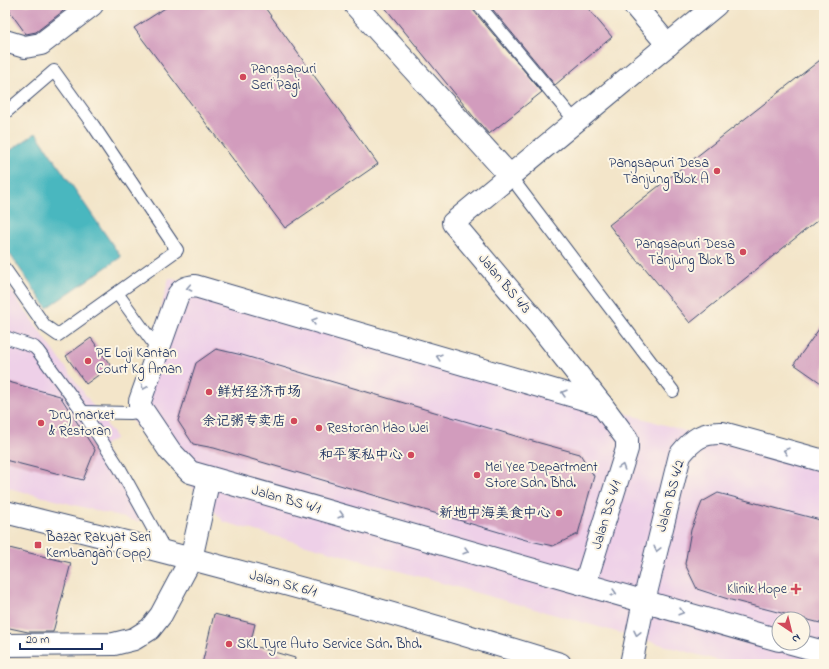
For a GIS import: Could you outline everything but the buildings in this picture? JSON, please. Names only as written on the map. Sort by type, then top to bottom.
[{"type":"street","points":[[5,41],[25,47],[41,44],[92,5]]},
{"type":"street","points":[[355,5],[510,176]]},
{"type":"street","points":[[634,5],[668,45]]},
{"type":"street","name":"Jalan BS 4/3","points":[[601,404],[539,325],[453,223],[716,5]]},
{"type":"street","points":[[142,411],[140,406],[141,396],[177,297],[180,290],[187,286],[195,286],[601,404]]},
{"type":"street","name":"Jalan BS 4/1","points":[[142,411],[170,451],[190,472],[585,584],[628,444],[625,435],[601,404]]},
{"type":"street","name":"Jalan BS 4/2","points":[[631,664],[644,601],[680,455],[688,445],[699,437],[712,433],[723,433],[824,461]]},
{"type":"street","points":[[5,645],[114,644],[134,639],[150,629],[161,615],[191,559],[209,478]]},
{"type":"street","name":"Jalan SK 6/1","points":[[5,512],[166,552],[448,629],[560,664]]},
{"type":"street","points":[[585,584],[771,638]]},
{"type":"street","points":[[811,648],[824,652]]},
{"type":"lane","points":[[479,5],[576,122]]},
{"type":"lane","points":[[5,114],[54,71],[93,125],[178,250],[58,335],[45,326],[5,269]]},
{"type":"lane","points":[[510,176],[673,391]]},
{"type":"lane","points":[[117,293],[158,351]]},
{"type":"lane","points":[[5,337],[34,347],[38,351],[83,412],[120,469],[166,552]]},
{"type":"lane","points":[[83,412],[130,413],[142,411]]},
{"type":"shaded area","points":[[169,278],[824,472],[824,664],[731,664],[224,522],[132,421]]},
{"type":"shaded area","points":[[5,282],[116,438],[103,446],[140,522],[5,487]]},
{"type":"water","points":[[36,133],[121,257],[47,308],[5,247],[5,154]]},
{"type":"place","name":"Pangsapuri Seri Pagi","points":[[243,77]]},
{"type":"place","name":"Pangsapuri Desa Tanjung Blok A","points":[[717,171]]},
{"type":"place","name":"Pangsapuri Desa Tanjung Blok B","points":[[743,252]]},
{"type":"place","name":"PE Loji Kantan Court Kg Aman","points":[[88,361]]},
{"type":"place","name":"鲜好经济市场","points":[[209,392]]},
{"type":"place","name":"余记粥专卖店","points":[[294,421]]},
{"type":"place","name":"Dry market & Restoran","points":[[41,423]]},
{"type":"place","name":"Restoran Hao Wei","points":[[319,428]]},
{"type":"place","name":"和平家私中心","points":[[411,455]]},
{"type":"place","name":"Mei Yee Department Store Sdn. Bhd.","points":[[477,475]]},
{"type":"place","name":"新地中海美食中心","points":[[559,513]]},
{"type":"place","name":"Bazar Rakyat Seri Kembangan (Opp)","points":[[38,545]]},
{"type":"place","name":"Klinik Hope","points":[[796,589]]},
{"type":"place","name":"SKL Tyre Auto Service Sdn. Bhd.","points":[[229,644]]}]
